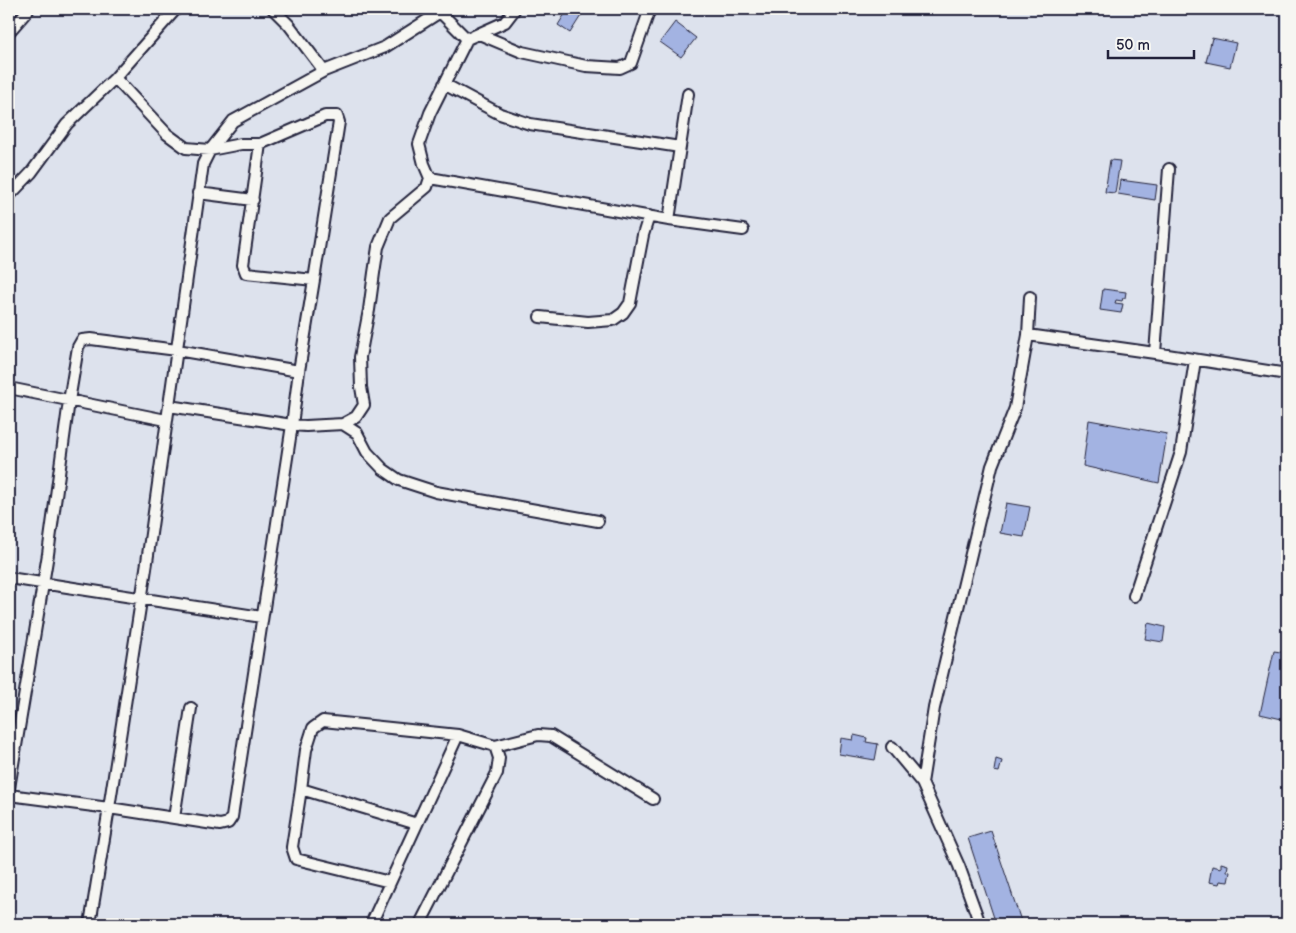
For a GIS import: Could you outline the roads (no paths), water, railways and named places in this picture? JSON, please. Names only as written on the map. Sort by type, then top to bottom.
[{"type":"street","points":[[9,32],[29,9]]},
{"type":"street","points":[[9,196],[31,173],[66,124],[115,78],[176,9]]},
{"type":"street","points":[[272,9],[289,25],[324,70]]},
{"type":"street","points":[[169,406],[306,426],[342,424],[356,417],[364,404],[361,387],[360,357],[370,310],[378,247],[390,218],[427,187],[430,178],[419,144],[430,113],[467,39],[505,22],[515,9]]},
{"type":"street","points":[[479,34],[522,52],[586,66],[620,68],[631,63],[650,9]]},
{"type":"street","points":[[90,924],[141,599],[203,164],[210,150],[232,121],[324,70],[385,47],[438,10],[467,39]]},
{"type":"street","points":[[9,796],[220,824],[228,823],[232,817],[299,371],[339,122],[336,116],[325,116],[260,144],[241,144],[210,150],[186,148],[167,134],[115,78]]},
{"type":"street","points":[[444,84],[500,114],[530,124],[680,147]]},
{"type":"street","points":[[669,220],[688,94]]},
{"type":"street","points":[[260,144],[243,265],[246,273],[314,280]]},
{"type":"street","points":[[1155,353],[1170,168]]},
{"type":"street","points":[[430,178],[669,220],[743,230]]},
{"type":"street","points":[[198,193],[253,200]]},
{"type":"street","points":[[540,317],[588,322],[613,320],[623,313],[630,303],[643,235],[649,216]]},
{"type":"street","points":[[922,783],[934,708],[992,466],[1015,408],[1028,335],[1030,297]]},
{"type":"street","points":[[1028,335],[1287,374]]},
{"type":"street","points":[[9,788],[43,583],[68,401],[78,347],[82,340],[91,339],[177,350],[299,371]]},
{"type":"street","points":[[1134,596],[1181,452],[1195,360]]},
{"type":"street","points":[[9,388],[166,420]]},
{"type":"street","points":[[342,424],[357,433],[367,452],[383,469],[399,480],[436,492],[598,521]]},
{"type":"street","points":[[9,578],[262,617]]},
{"type":"street","points":[[174,818],[190,708]]},
{"type":"street","points":[[390,882],[296,860],[292,847],[306,750],[313,728],[323,721],[458,735],[495,746],[538,735],[551,736],[653,799]]},
{"type":"street","points":[[371,924],[458,735]]},
{"type":"street","points":[[420,924],[497,773],[499,758],[495,746]]},
{"type":"street","points":[[892,747],[922,783],[959,866],[980,924]]},
{"type":"street","points":[[301,790],[417,824]]}]
